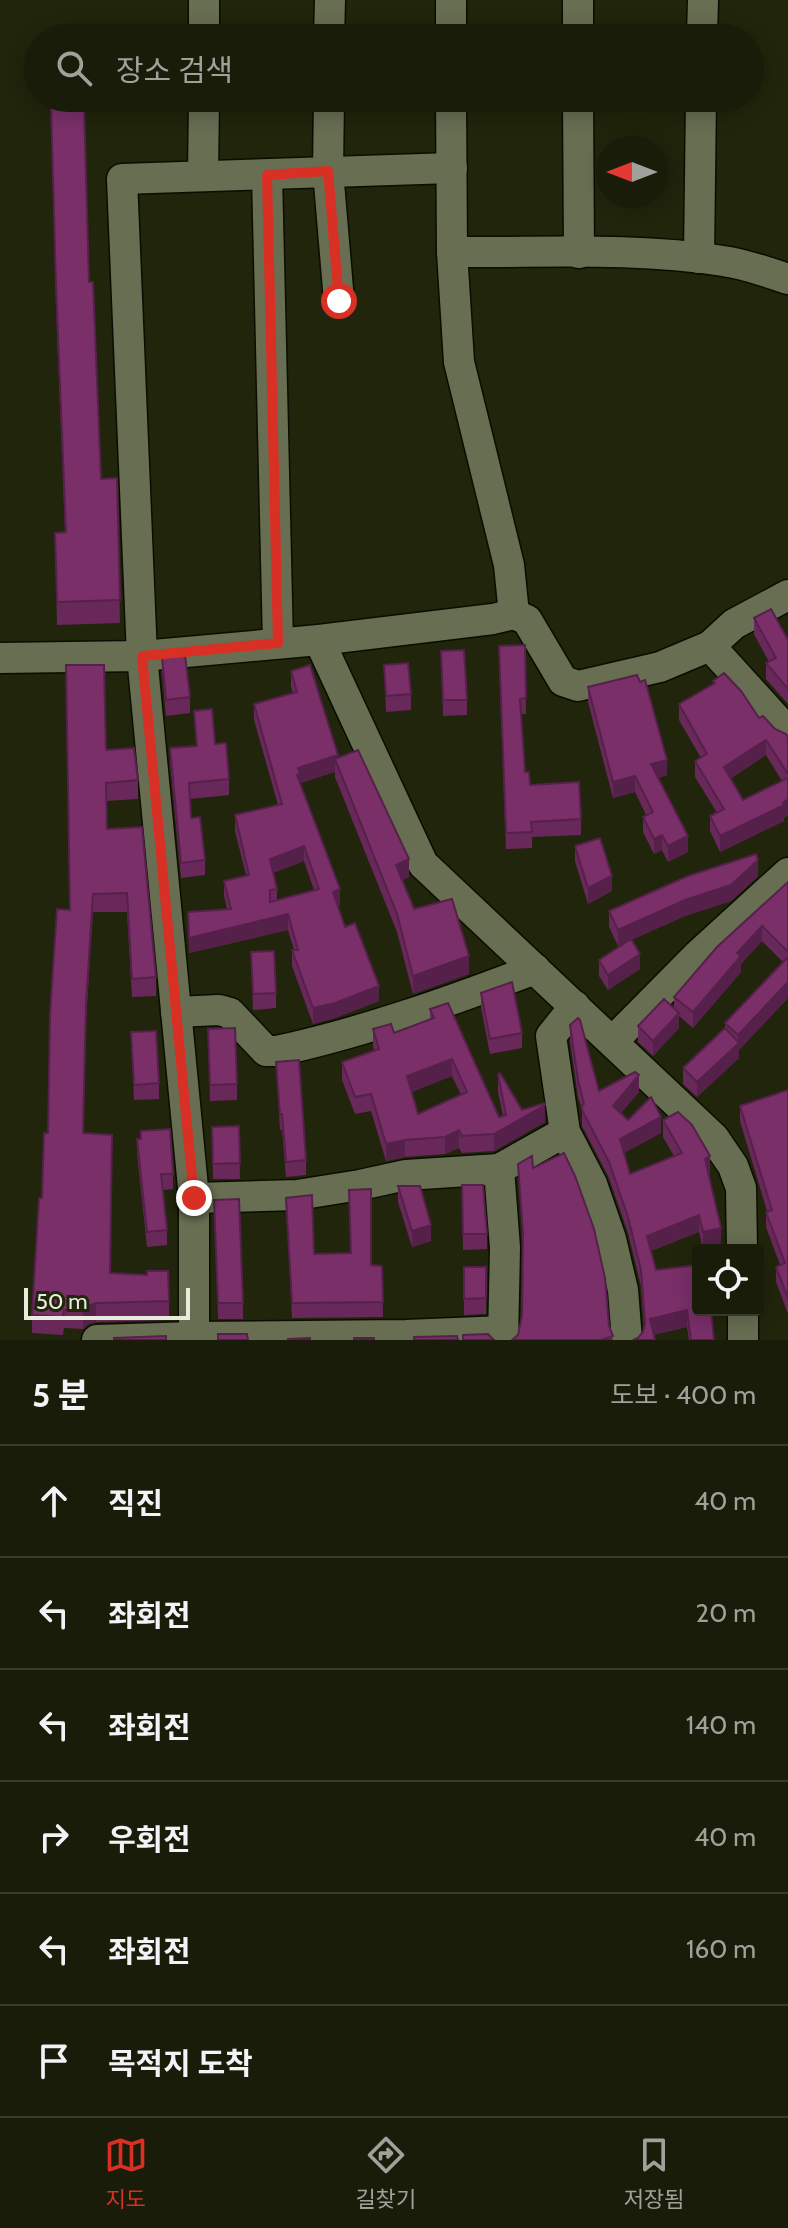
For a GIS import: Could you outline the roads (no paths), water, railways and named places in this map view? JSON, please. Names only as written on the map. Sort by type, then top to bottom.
[{"type":"street","points":[[204,0],[204,24]]},
{"type":"street","points":[[329,24],[330,0]]},
{"type":"street","points":[[451,0],[451,24]]},
{"type":"street","points":[[578,0],[578,24]]},
{"type":"street","points":[[702,24],[703,0]]},
{"type":"street","points":[[203,176],[204,112]]},
{"type":"street","points":[[329,112],[328,171],[339,301]]},
{"type":"street","points":[[451,112],[452,252],[459,362],[509,565],[514,614]]},
{"type":"street","points":[[578,112],[579,253]]},
{"type":"street","points":[[699,258],[701,112]]},
{"type":"street","points":[[194,1337],[194,1198],[142,656],[122,179],[452,168]]},
{"type":"street","points":[[267,175],[278,643]]},
{"type":"street","points":[[452,252],[636,253],[699,258],[726,261],[788,279]]},
{"type":"street","points":[[0,658],[142,656],[319,640],[514,614],[527,620],[563,681],[578,686],[660,667],[710,646],[734,624],[788,595]]},
{"type":"street","points":[[319,640],[423,864],[714,1138],[733,1166],[741,1188],[742,1244]]},
{"type":"street","points":[[710,646],[788,732]]},
{"type":"street","points":[[613,1041],[698,955],[788,873]]},
{"type":"street","points":[[176,1012],[219,1010],[230,1013],[266,1051],[277,1051],[465,996],[535,969]]},
{"type":"street","points":[[575,1006],[551,1036],[565,1132],[592,1184],[611,1239],[623,1290],[627,1340]]},
{"type":"street","points":[[194,1198],[297,1195],[406,1175],[499,1169],[565,1132]]},
{"type":"street","points":[[97,1340],[504,1335],[505,1248],[499,1169]]},
{"type":"street","points":[[743,1316],[743,1340]]}]
